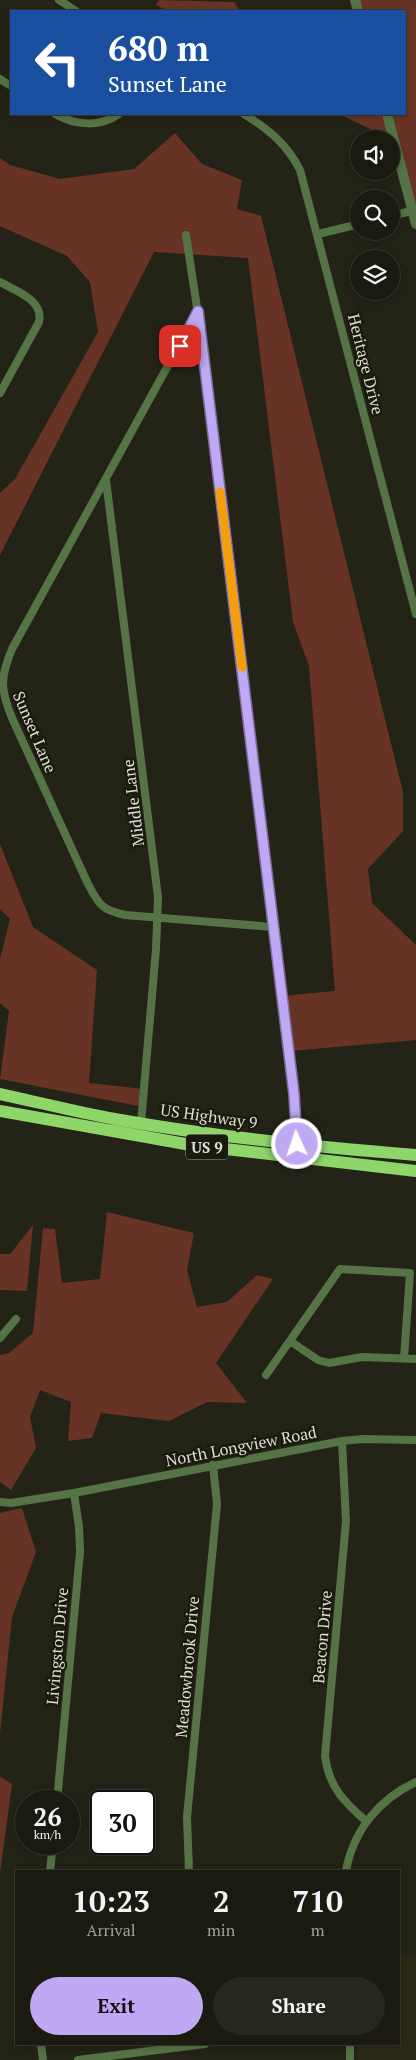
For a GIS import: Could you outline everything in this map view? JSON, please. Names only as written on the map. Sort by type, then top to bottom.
[{"type":"highway","name":"US Highway 9","points":[[0,1094],[141,1123],[297,1144],[416,1155]]},
{"type":"highway","name":"US Highway 9","points":[[0,1111],[190,1144],[416,1171]]},
{"type":"street","points":[[59,0],[74,10]]},
{"type":"street","points":[[57,115],[70,121],[85,124],[102,122],[117,115]]},
{"type":"street","name":"Heritage Drive","points":[[245,115],[272,133],[292,156],[300,170],[416,614]]},
{"type":"street","points":[[387,115],[416,224]]},
{"type":"street","points":[[400,214],[412,211]]},
{"type":"street","points":[[318,234],[350,226]]},
{"type":"street","points":[[186,235],[198,311],[274,927],[294,1094],[297,1144]]},
{"type":"street","points":[[0,282],[33,302],[40,310],[39,322],[0,391]]},
{"type":"street","name":"Sunset Lane","points":[[198,311],[12,649],[3,670],[1,682],[4,698],[12,718],[99,904],[112,912],[274,927]]},
{"type":"street","name":"Middle Lane","points":[[106,480],[147,795],[158,896],[145,1092],[141,1123]]},
{"type":"street","points":[[266,1376],[340,1269],[410,1273],[404,1358]]},
{"type":"street","points":[[0,1338],[16,1319]]},
{"type":"street","points":[[290,1341],[318,1360],[329,1363],[362,1357],[416,1359]]},
{"type":"street","name":"North Longview Road","points":[[0,1502],[10,1504],[74,1493],[342,1441],[363,1439],[416,1440]]},
{"type":"street","name":"Beacon Drive","points":[[342,1441],[346,1521],[325,1756],[328,1775],[342,1800],[366,1821]]},
{"type":"street","name":"Meadowbrook Drive","points":[[189,1870],[187,1817],[216,1504],[213,1465]]},
{"type":"street","name":"Livingston Drive","points":[[58,1790],[80,1552],[79,1527],[74,1493]]},
{"type":"street","points":[[346,1870],[354,1845],[366,1821],[387,1800],[416,1782]]},
{"type":"street","points":[[50,1870],[52,1855]]},
{"type":"street","points":[[41,2045],[43,2060]]},
{"type":"street","points":[[78,2060],[197,2045]]},
{"type":"street","points":[[350,2045],[350,2060]]},
{"type":"shaded area","points":[[159,0],[234,2],[239,10],[166,10],[156,5]]},
{"type":"shaded area","points":[[354,0],[416,0],[416,231],[400,172],[400,130],[372,130],[341,115],[406,115],[406,10],[357,10]]},
{"type":"shaded area","points":[[175,133],[202,164],[242,180],[237,209],[261,216],[403,792],[403,831],[368,869],[372,903],[416,945],[416,1040],[290,1051],[280,996],[335,991],[309,666],[293,622],[248,258],[154,252],[0,555],[0,493],[15,479],[98,332],[90,282],[67,256],[0,226],[0,158],[10,165],[60,179],[134,169]]},
{"type":"shaded area","points":[[0,844],[33,927],[97,970],[89,1083],[144,1089],[143,1107],[0,1079],[9,1011],[0,1003],[0,959],[10,919],[0,909]]},
{"type":"shaded area","points":[[107,1212],[194,1233],[187,1270],[197,1307],[227,1302],[257,1275],[273,1279],[216,1363],[247,1403],[207,1402],[169,1421],[101,1413],[92,1438],[68,1441],[71,1402],[40,1390],[30,1417],[36,1448],[11,1490],[0,1482],[0,1355],[9,1353],[33,1333],[43,1228],[55,1229],[62,1283],[100,1279]]},
{"type":"shaded area","points":[[33,1225],[27,1291],[0,1290],[0,1254],[10,1254]]},
{"type":"shaded area","points":[[22,1508],[36,1552],[12,1617],[0,1734],[0,1513]]},
{"type":"shaded area","points":[[0,1776],[12,1784],[0,1873]]},
{"type":"shaded area","points":[[416,1956],[416,2060],[358,2060],[357,2045],[400,2045],[400,1957]]},
{"type":"slow traffic","points":[[220,492],[242,667]]},
{"type":"route","points":[[180,346],[198,311],[294,1094],[297,1144]]}]
